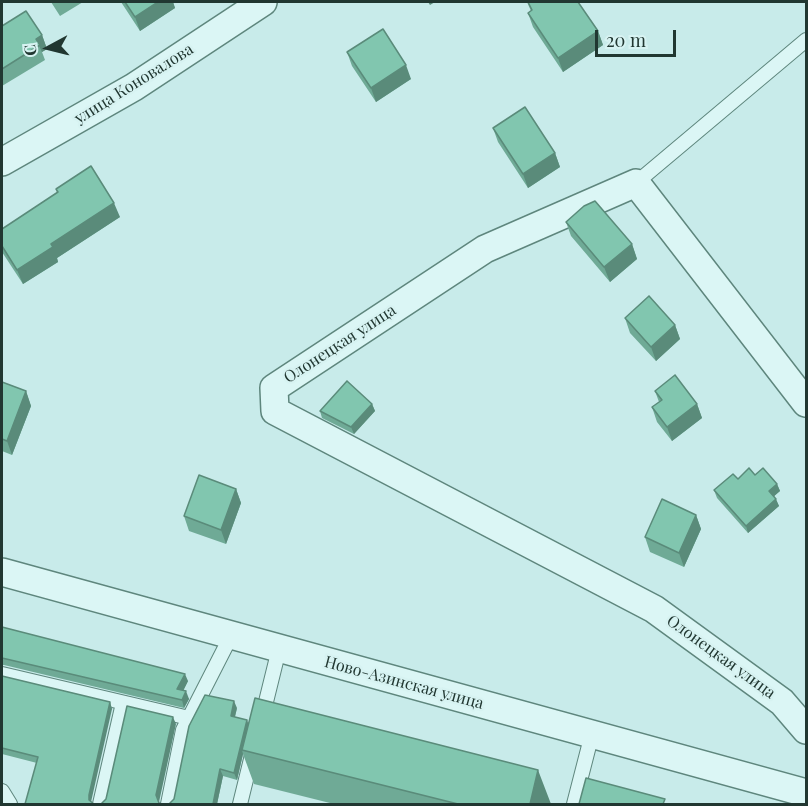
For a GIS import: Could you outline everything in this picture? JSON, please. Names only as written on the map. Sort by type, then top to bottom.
[{"type":"street","name":"улица Коновалова","points":[[2,162],[134,87],[263,2]]},
{"type":"street","points":[[636,183],[807,403]]},
{"type":"street","name":"Олонецкая улица","points":[[636,183],[485,249],[274,388],[275,411],[654,609],[782,702],[807,730]]},
{"type":"street","name":"Ново-Азинская улица","points":[[2,572],[807,793]]},
{"type":"lane","points":[[636,183],[807,40]]},
{"type":"lane","points":[[168,804],[183,730],[231,636]]},
{"type":"lane","points":[[240,804],[279,649]]},
{"type":"lane","points":[[2,674],[189,718]]},
{"type":"lane","points":[[100,804],[123,703]]},
{"type":"lane","points":[[574,804],[592,734]]},
{"type":"lane","points":[[2,791],[10,804]]},
{"type":"building","points":[[125,2],[158,2],[135,17]]},
{"type":"building","points":[[528,2],[578,2],[598,31],[558,58],[528,13],[532,10]]},
{"type":"building","points":[[26,11],[42,35],[36,39],[40,45],[2,69],[2,26]]},
{"type":"building","points":[[383,29],[406,65],[371,88],[347,52]]},
{"type":"building","points":[[525,107],[555,153],[523,174],[493,128]]},
{"type":"building","points":[[91,166],[114,203],[51,244],[53,247],[17,270],[2,246],[2,229],[58,192],[56,189]]},
{"type":"building","points":[[595,201],[632,244],[604,267],[566,222],[584,206]]},
{"type":"building","points":[[649,296],[675,325],[651,347],[625,318]]},
{"type":"building","points":[[675,375],[697,404],[667,427],[652,407],[662,400],[655,391]]},
{"type":"building","points":[[347,381],[372,404],[351,427],[320,411]]},
{"type":"building","points":[[2,382],[26,391],[7,441],[2,439]]},
{"type":"building","points":[[749,468],[755,475],[763,468],[777,484],[769,491],[776,499],[746,526],[714,490],[733,474],[738,479]]},
{"type":"building","points":[[199,475],[236,489],[221,530],[184,516]]},
{"type":"building","points":[[662,499],[696,515],[679,553],[645,537]]},
{"type":"building","points":[[2,627],[185,674],[177,689],[186,691],[182,700],[2,658]]},
{"type":"building","points":[[2,676],[110,702],[89,795],[89,800],[94,804],[25,804],[38,757],[2,748]]},
{"type":"building","points":[[205,695],[234,701],[231,716],[247,720],[234,773],[220,769],[213,804],[169,804],[174,799],[189,726]]},
{"type":"building","points":[[255,698],[538,770],[530,804],[458,804],[242,750]]},
{"type":"building","points":[[127,706],[173,717],[156,795],[159,803],[162,804],[101,804],[106,799]]},
{"type":"building","points":[[586,778],[665,799],[663,804],[579,804]]}]
